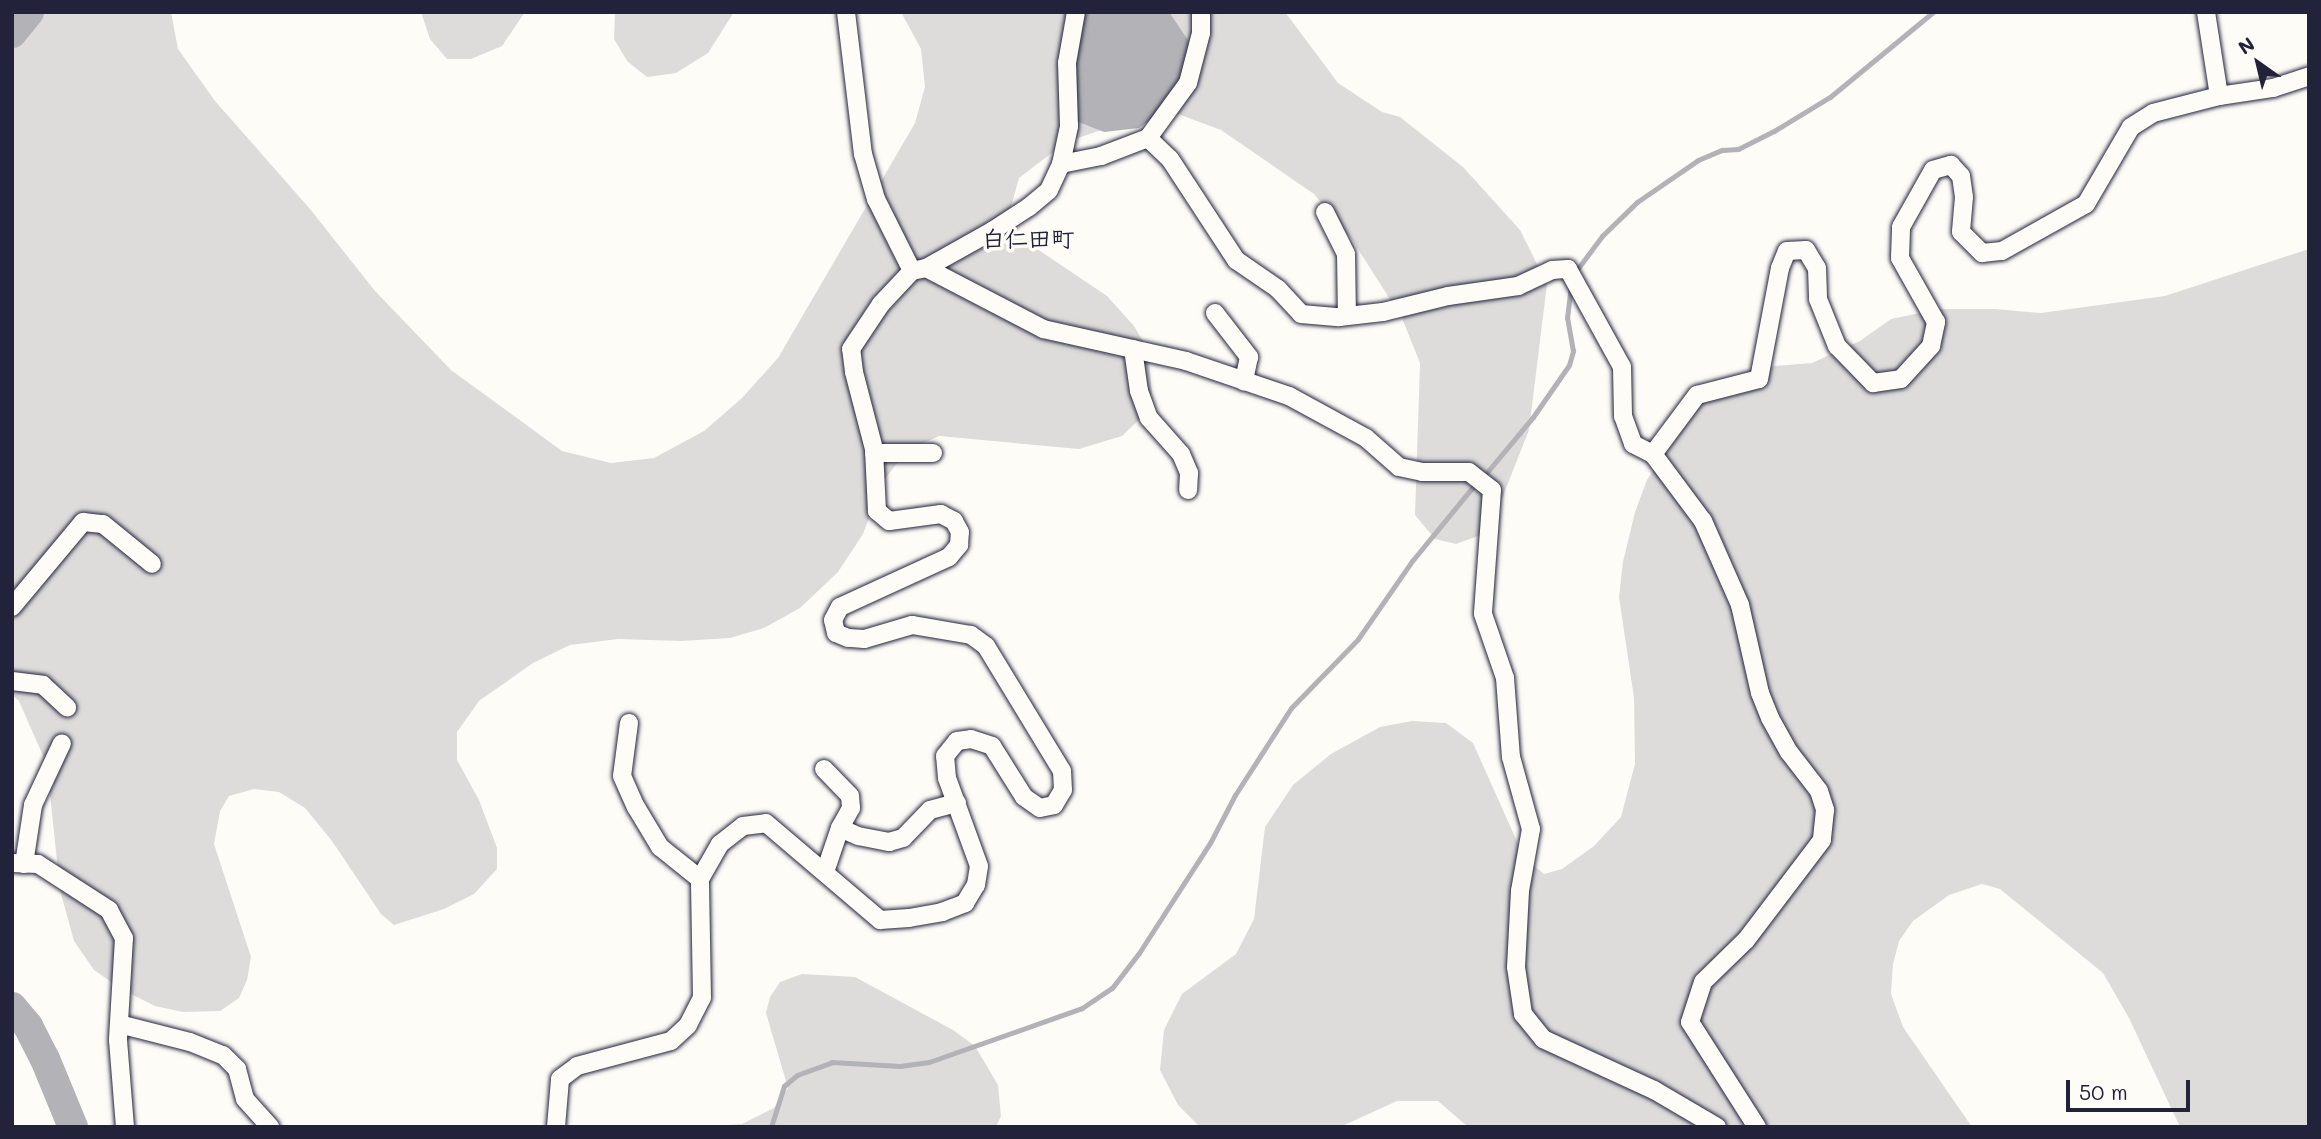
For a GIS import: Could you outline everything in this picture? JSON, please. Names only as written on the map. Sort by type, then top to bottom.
[{"type":"street","points":[[846,12],[863,154],[876,199],[919,270],[1043,329],[1186,361],[1289,396],[1366,438],[1399,467],[1422,472],[1469,472],[1492,490],[1483,614],[1505,678],[1511,757],[1531,829],[1520,891],[1516,967],[1523,1014],[1543,1040],[1654,1090],[1717,1127]]},
{"type":"street","points":[[556,1127],[560,1079],[577,1066],[671,1041],[688,1026],[702,998],[700,879],[720,844],[743,826],[766,823],[880,920],[942,912],[965,903],[976,885],[979,866],[947,778],[945,756],[957,741],[971,738],[992,746],[1024,797],[1040,808],[1054,805],[1063,790],[1062,771],[986,646],[971,635],[912,625],[864,639],[848,638],[836,633],[832,620],[840,607],[949,557],[959,545],[960,532],[954,521],[941,514],[889,521],[877,511],[874,453],[851,349],[881,304],[919,270],[1029,207],[1049,190],[1061,163],[1069,126],[1067,63],[1076,12]]},
{"type":"street","points":[[1061,163],[1101,156],[1148,138],[1188,83],[1201,33],[1201,12]]},
{"type":"street","points":[[2207,12],[2219,96]]},
{"type":"street","points":[[1653,454],[1698,394],[1759,379],[1780,268],[1787,251],[1806,250],[1817,268],[1818,299],[1837,346],[1872,383],[1901,379],[1931,346],[1936,323],[1900,258],[1901,227],[1933,170],[1951,165],[1961,176],[1964,197],[1961,232],[1982,253],[2002,251],[2086,204],[2131,127],[2153,113],[2219,96],[2273,88],[2309,76]]},
{"type":"street","points":[[1148,138],[1170,159],[1236,260],[1278,289],[1301,314],[1347,316],[1383,312],[1448,296],[1518,286],[1552,270],[1568,268],[1622,367],[1623,416],[1633,444],[1653,454],[1703,522],[1740,605],[1760,693],[1770,718],[1789,752],[1819,791],[1825,810],[1822,840],[1746,940],[1703,982],[1690,1022],[1757,1127]]},
{"type":"street","points":[[1325,212],[1346,254],[1347,316]]},
{"type":"street","points":[[1215,313],[1249,357],[1244,381]]},
{"type":"street","points":[[1133,349],[1139,391],[1149,418],[1181,454],[1189,472],[1188,490]]},
{"type":"street","points":[[874,453],[933,453]]},
{"type":"street","points":[[12,607],[83,522],[103,524],[152,564]]},
{"type":"street","points":[[12,681],[43,685],[67,707]]},
{"type":"street","points":[[629,723],[622,776],[636,807],[660,847],[700,879]]},
{"type":"street","points":[[62,743],[33,805],[18,863],[38,864],[109,910],[124,938],[119,1024],[125,1127]]},
{"type":"street","points":[[824,769],[850,796],[851,807],[840,828],[825,872]]},
{"type":"street","points":[[840,828],[858,836],[889,842],[902,838],[930,810],[957,803]]},
{"type":"street","points":[[119,1024],[190,1042],[223,1055],[237,1069],[245,1099],[270,1127]]},
{"type":"shaded area","points":[[12,12],[171,12],[178,49],[215,101],[310,209],[375,291],[451,370],[562,451],[611,463],[654,458],[704,431],[742,398],[778,358],[915,123],[925,87],[921,49],[901,12],[1285,12],[1338,83],[1382,112],[1400,117],[1463,167],[1520,230],[1547,284],[1529,430],[1503,496],[1481,535],[1456,544],[1435,539],[1415,515],[1420,363],[1402,318],[1351,238],[1314,194],[1221,130],[1178,114],[1113,126],[1066,142],[1019,178],[1011,207],[1021,238],[1107,296],[1134,326],[1148,350],[1152,392],[1145,414],[1122,436],[1079,449],[939,436],[906,451],[882,483],[863,534],[838,572],[800,608],[764,628],[730,638],[681,641],[618,639],[570,645],[533,663],[479,701],[457,732],[457,760],[479,800],[497,848],[497,869],[474,894],[444,909],[394,925],[381,914],[332,841],[305,808],[279,792],[254,789],[229,796],[220,811],[214,844],[251,957],[247,980],[239,998],[220,1011],[183,1012],[155,1006],[123,990],[94,970],[74,941],[60,890],[47,765],[19,701],[12,695]]},
{"type":"shaded area","points":[[421,12],[525,12],[502,46],[471,59],[447,59],[430,39]]},
{"type":"shaded area","points":[[615,12],[734,12],[708,53],[676,73],[647,77],[627,61],[614,39]]},
{"type":"shaded area","points":[[1081,12],[1169,12],[1188,40],[1192,52],[1171,104],[1139,128],[1104,132],[1076,121],[1072,89]]},
{"type":"shaded area","points":[[2309,249],[2309,1127],[2180,1127],[2129,1018],[2103,973],[2000,889],[1982,884],[1949,895],[1913,921],[1899,941],[1893,964],[1891,994],[1903,1027],[1972,1127],[1468,1127],[1438,1101],[1397,1101],[1340,1127],[1200,1127],[1178,1105],[1160,1070],[1164,1030],[1182,994],[1236,954],[1254,919],[1265,827],[1293,785],[1331,754],[1380,727],[1412,721],[1446,723],[1473,743],[1524,857],[1544,874],[1562,869],[1594,846],[1621,817],[1635,764],[1634,698],[1619,597],[1623,562],[1635,512],[1647,480],[1699,406],[1728,385],[1774,366],[1812,363],[1860,341],[1891,319],[1939,309],[1995,309],[2041,313],[2165,296]]},
{"type":"shaded area","points":[[802,974],[855,977],[953,1030],[975,1046],[998,1085],[1001,1116],[996,1127],[695,1127],[742,1124],[774,1108],[788,1088],[766,1013],[770,997],[780,982]]},
{"type":"waterway","points":[[12,33],[29,12]]},
{"type":"waterway","points":[[1576,271],[1602,236],[1637,202],[1698,160],[1722,150],[1738,149],[1830,97],[1933,12]]},
{"type":"waterway","points":[[1483,477],[1533,417],[1569,365],[1573,351],[1567,318],[1571,284]]},
{"type":"waterway","points":[[771,1127],[784,1086],[797,1075],[832,1062],[900,1066],[929,1062],[1082,1008],[1112,988],[1139,953],[1210,843],[1235,795],[1291,708],[1358,639],[1412,561],[1476,483]]},
{"type":"waterway","points":[[12,1007],[28,1026],[45,1059],[73,1127]]},
{"type":"district","name":"白仁田町","points":[[1028,238]]}]
